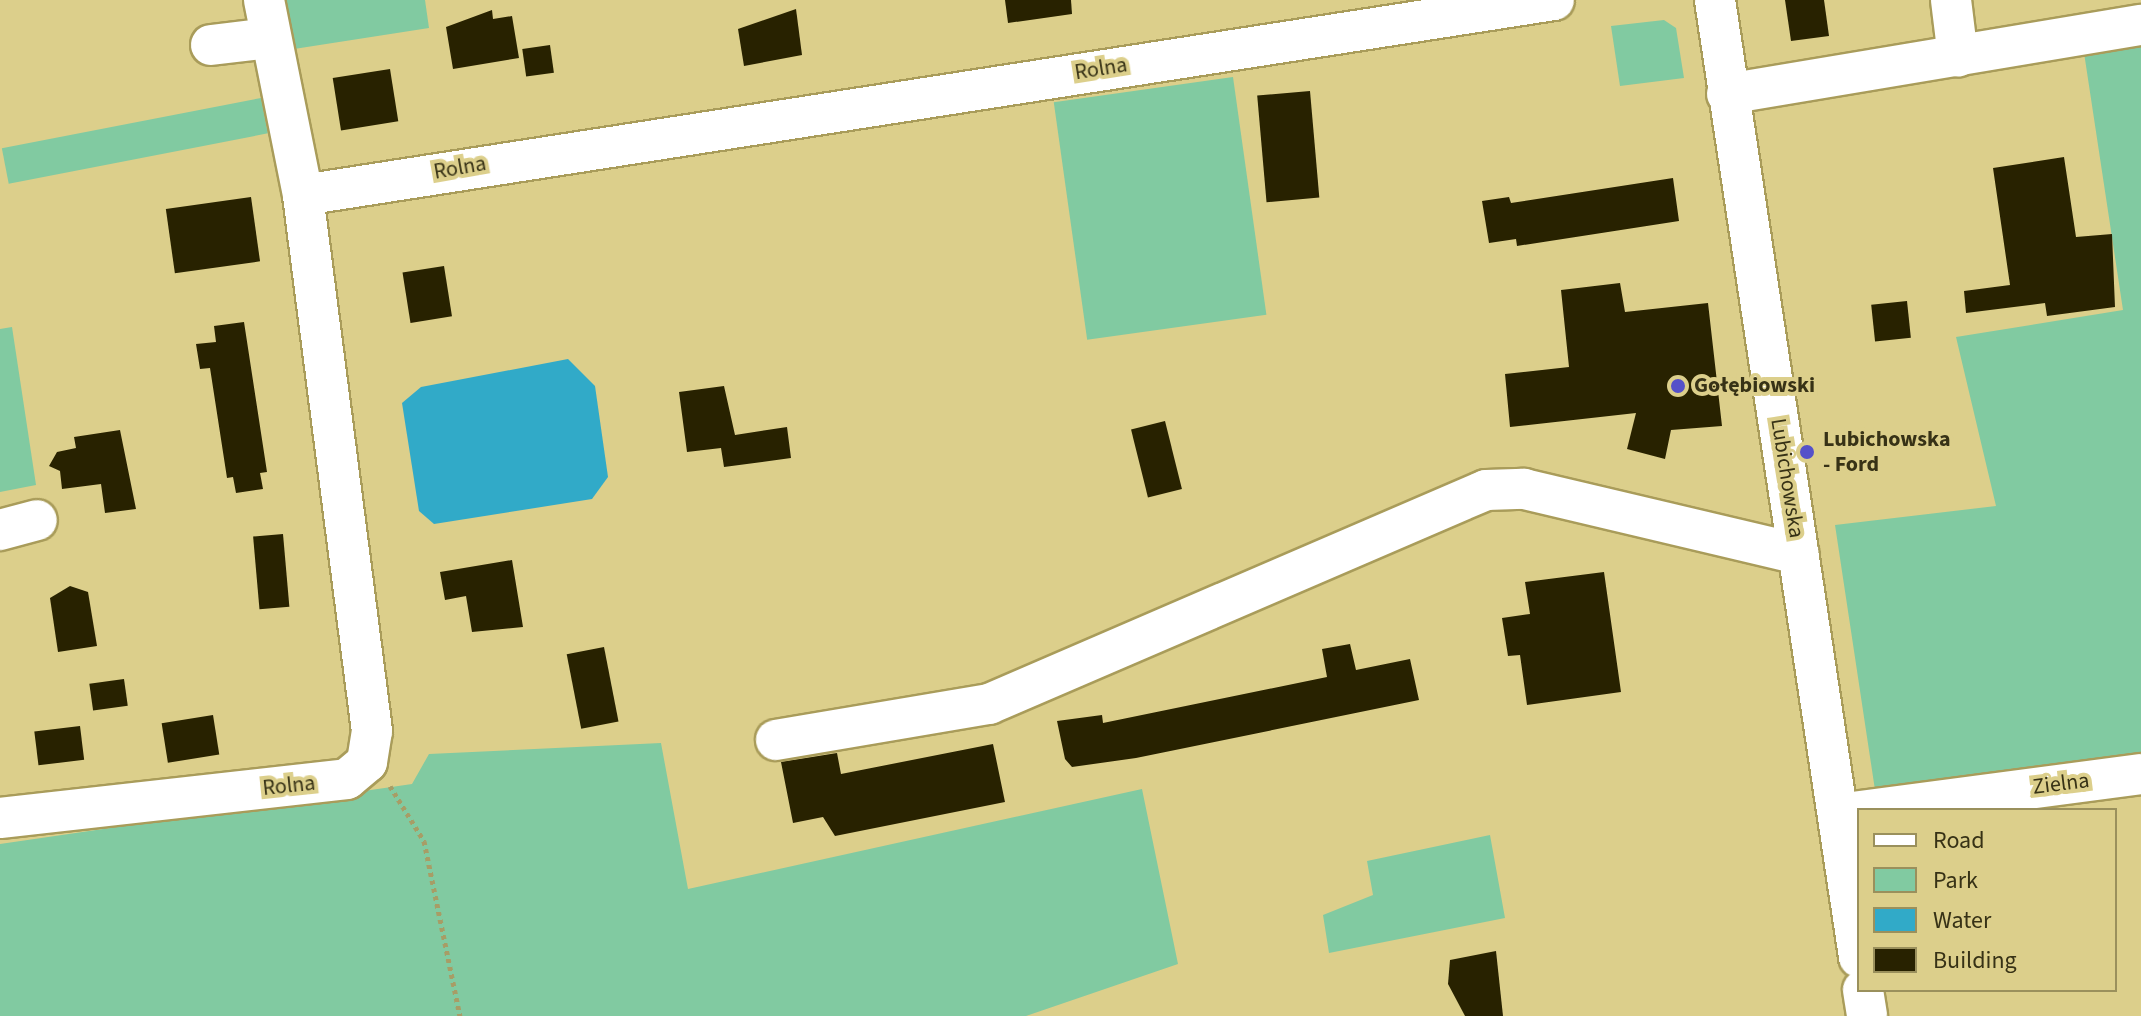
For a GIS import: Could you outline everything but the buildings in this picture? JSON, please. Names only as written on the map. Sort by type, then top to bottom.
[{"type":"street","name":"Rolna","points":[[303,195],[1554,0]]},
{"type":"street","name":"Lubichowska","points":[[1715,0],[1857,943]]},
{"type":"street","points":[[1951,0],[1958,57]]},
{"type":"street","points":[[211,45],[267,19],[303,195],[372,731],[367,762]]},
{"type":"street","points":[[1727,94],[2141,25]]},
{"type":"street","points":[[776,740],[989,704],[1486,490],[1524,489],[1798,554]]},
{"type":"street","name":"Rolna","points":[[0,818],[347,779],[367,762]]},
{"type":"street","name":"Zielna","points":[[1883,808],[2141,774]]},
{"type":"street","name":"Zielna","points":[[1838,814],[1857,811]]},
{"type":"street","points":[[1863,992],[1867,1016]]},
{"type":"path","points":[[367,762],[424,841],[460,1016]]},
{"type":"green space","points":[[286,0],[425,0],[429,28],[294,49]]},
{"type":"green space","points":[[1664,20],[1676,28],[1684,78],[1620,86],[1611,26]]},
{"type":"green space","points":[[2141,37],[2141,760],[1875,790],[1835,525],[1996,506],[1956,337],[2123,310],[2083,46]]},
{"type":"green space","points":[[1233,77],[1266,315],[1087,340],[1054,102]]},
{"type":"green space","points":[[261,98],[268,133],[9,184],[2,148]]},
{"type":"green space","points":[[12,327],[36,485],[0,492],[0,329]]},
{"type":"green space","points":[[661,743],[688,889],[1142,789],[1178,964],[1026,1016],[0,1016],[0,844],[412,784],[429,754]]},
{"type":"green space","points":[[1490,835],[1505,918],[1329,953],[1323,915],[1373,895],[1367,861]]},
{"type":"water","points":[[568,359],[595,386],[608,477],[592,499],[434,524],[419,511],[402,403],[421,387]]},
{"type":"place","name":"Gołębiowski","points":[[1678,386]]},
{"type":"place","name":"Lubichowska - Ford","points":[[1807,452]]}]
